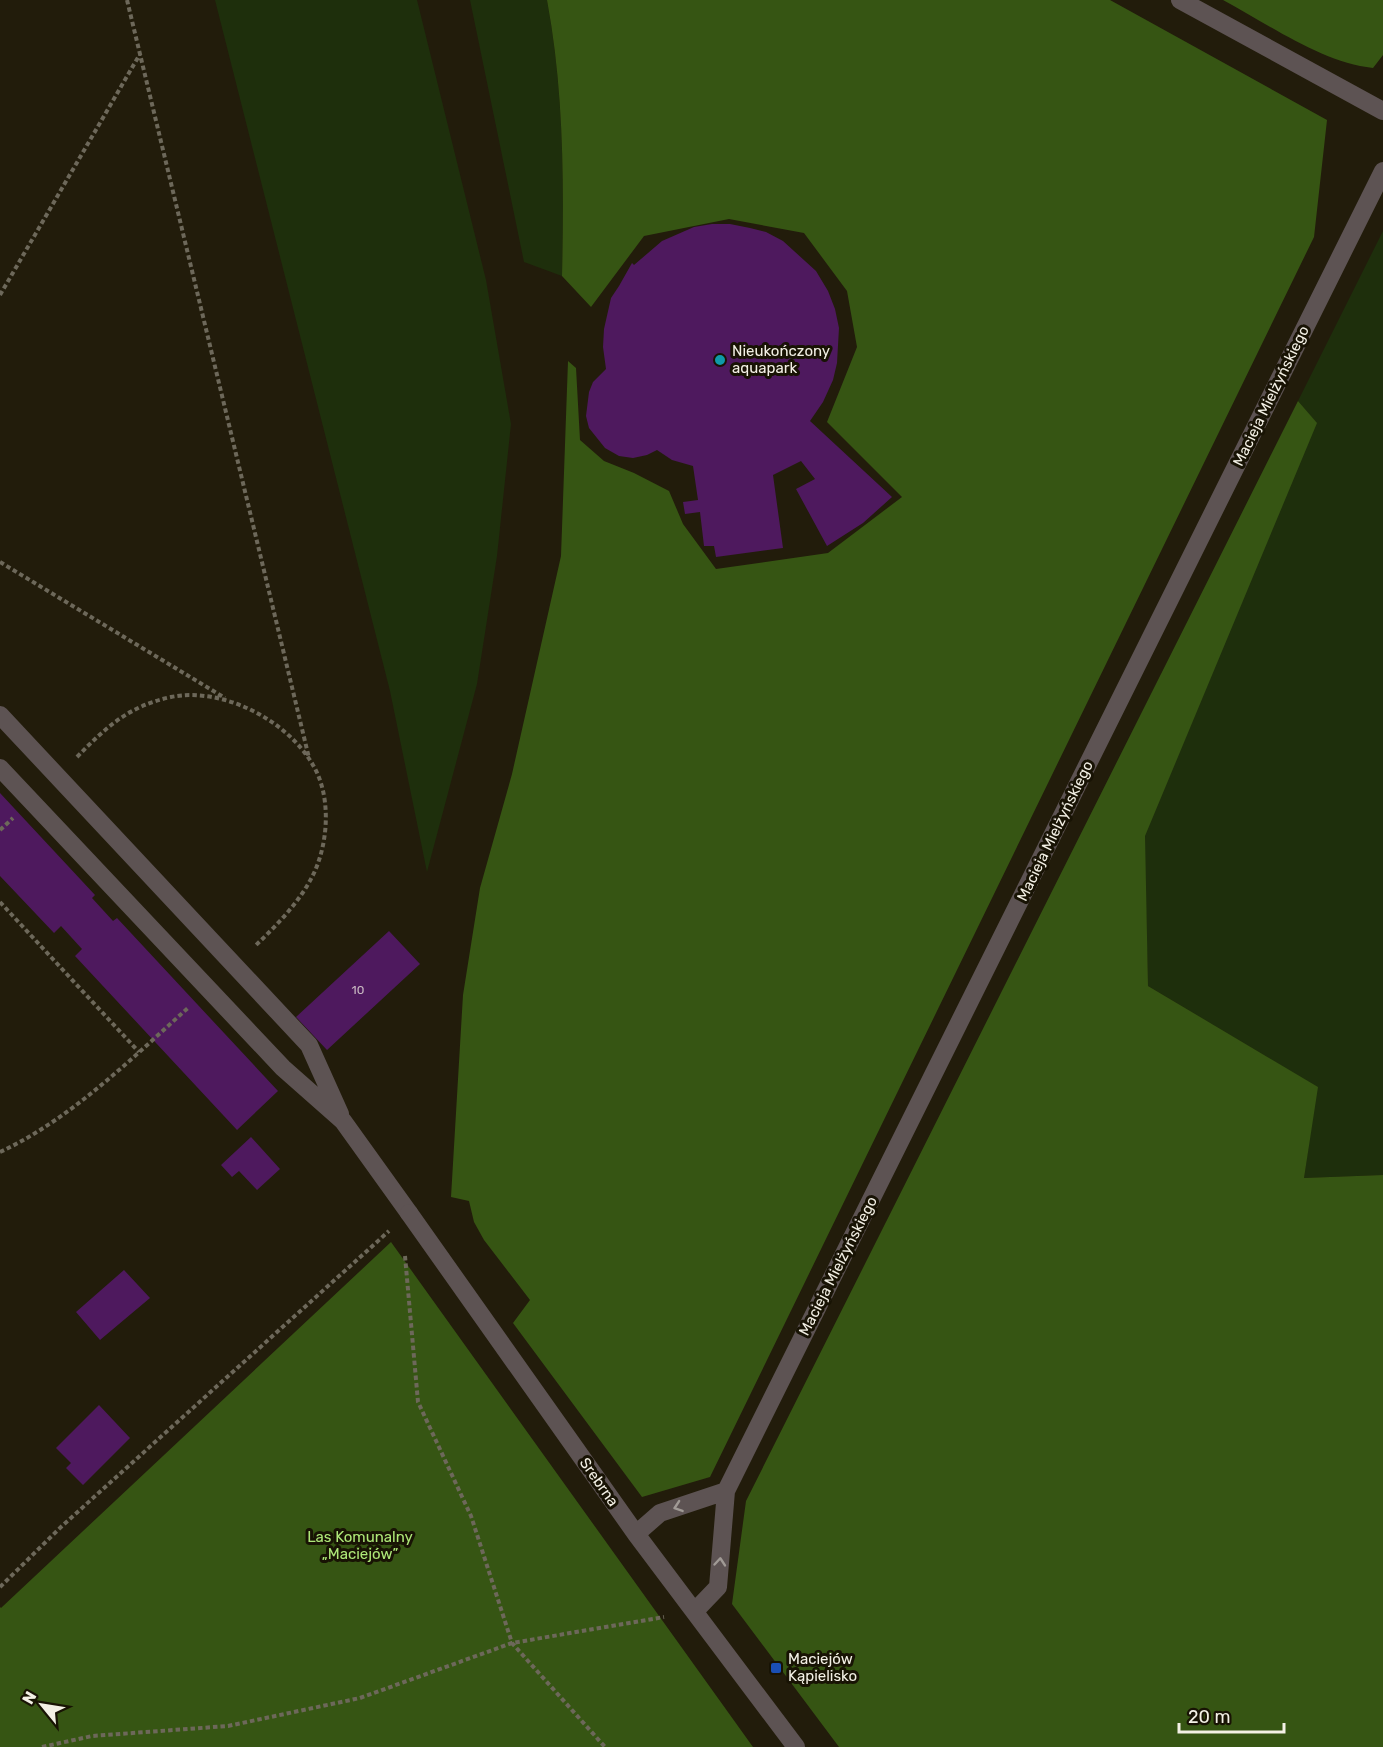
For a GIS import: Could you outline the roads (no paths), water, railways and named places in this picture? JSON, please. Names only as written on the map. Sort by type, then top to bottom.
[{"type":"street","points":[[1180,0],[1383,111]]},
{"type":"street","name":"Macieja Mielżyńskiego","points":[[695,1611],[718,1587],[726,1491],[1383,171]]},
{"type":"street","points":[[0,715],[309,1045],[344,1121]]},
{"type":"street","points":[[0,768],[283,1068],[344,1121]]},
{"type":"street","name":"Srebrna","points":[[344,1121],[636,1534],[796,1747]]},
{"type":"street","points":[[636,1534],[660,1513],[726,1491]]},
{"type":"place","name":"Nieukończony aquapark","points":[[720,360]]},
{"type":"place","name":"Maciejów Kąpielisko","points":[[776,1668]]},
{"type":"park label","name":"Las Komunalny „Maciejów”","points":[[360,1546]]}]
